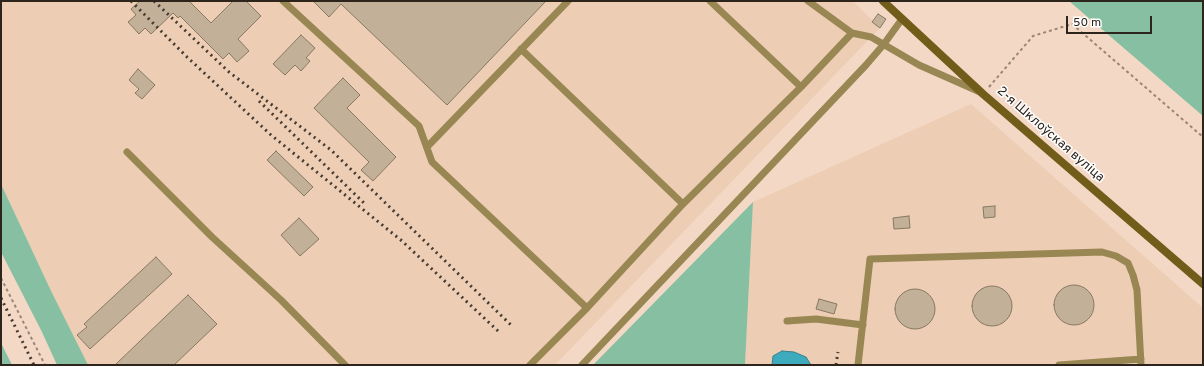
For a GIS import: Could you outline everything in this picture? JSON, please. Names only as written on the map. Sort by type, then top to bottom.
[{"type":"street","name":"2-я Шклоўская вуліца","points":[[883,1],[983,94],[1203,284]]},
{"type":"lane","points":[[283,1],[420,126],[432,162],[586,308]]},
{"type":"lane","points":[[427,147],[568,1]]},
{"type":"lane","points":[[710,1],[801,87]]},
{"type":"lane","points":[[808,1],[852,33],[871,38],[884,44],[919,65],[983,94]]},
{"type":"lane","points":[[582,365],[855,77],[884,44],[902,19]]},
{"type":"lane","points":[[530,365],[586,308],[683,204],[801,87],[852,33]]},
{"type":"lane","points":[[521,49],[683,204]]},
{"type":"lane","points":[[126,152],[212,237],[281,300],[345,365]]},
{"type":"lane","points":[[858,365],[870,259],[1102,252],[1116,256],[1128,263],[1134,275],[1137,290],[1141,362],[1059,365]]},
{"type":"lane","points":[[787,321],[816,318],[863,324]]},
{"type":"path","points":[[983,94],[1033,36],[1072,24],[1203,136]]},
{"type":"path","points":[[1,278],[45,365]]},
{"type":"shaded area","points":[[1,1],[853,1],[880,28],[555,365],[87,365],[1,184]]},
{"type":"shaded area","points":[[971,104],[1203,308],[1203,365],[745,365],[753,202]]},
{"type":"green space","points":[[1069,1],[1203,1],[1203,116]]},
{"type":"green space","points":[[1,184],[52,293],[88,365],[57,365],[42,332],[1,252]]},
{"type":"green space","points":[[753,202],[745,365],[593,365]]},
{"type":"green space","points":[[1,343],[12,365],[1,365]]},
{"type":"water","points":[[782,351],[794,352],[806,357],[811,365],[772,365],[773,356]]},
{"type":"building","points":[[140,1],[189,1],[211,23],[233,1],[246,1],[261,16],[238,39],[249,51],[237,62],[229,53],[223,59],[180,16],[178,18],[173,13],[151,34],[145,28],[139,34],[128,22],[136,15],[131,9]]},
{"type":"building","points":[[313,1],[546,1],[447,105],[341,4],[329,17]]},
{"type":"building","points":[[878,14],[886,19],[880,28],[872,22]]},
{"type":"building","points":[[301,35],[315,48],[306,58],[310,61],[301,71],[295,65],[285,75],[273,64]]},
{"type":"building","points":[[138,69],[155,85],[142,99],[135,93],[139,89],[129,80]]},
{"type":"building","points":[[343,78],[360,95],[347,108],[396,157],[373,181],[361,170],[369,162],[314,108]]},
{"type":"building","points":[[276,151],[313,187],[304,196],[267,160]]},
{"type":"building","points":[[995,206],[995,217],[984,218],[983,207]]},
{"type":"building","points":[[909,216],[910,228],[894,229],[893,218]]},
{"type":"building","points":[[299,218],[319,239],[300,256],[281,235]]},
{"type":"building","points":[[156,257],[172,274],[90,349],[77,335],[87,327],[84,324]]},
{"type":"building","points":[[1070,285],[1078,285],[1085,288],[1091,294],[1094,305],[1091,316],[1085,322],[1078,325],[1070,325],[1063,322],[1057,316],[1054,309],[1054,301],[1057,294],[1063,288]]},
{"type":"building","points":[[988,286],[996,286],[1003,289],[1009,295],[1012,306],[1009,317],[1003,323],[996,326],[988,326],[981,323],[975,317],[972,310],[972,302],[975,295],[981,289]]},
{"type":"building","points":[[915,289],[926,292],[932,298],[935,309],[932,320],[926,326],[915,329],[904,326],[898,320],[895,309],[898,298],[904,292]]},
{"type":"building","points":[[188,295],[217,324],[174,365],[115,365]]},
{"type":"building","points":[[819,299],[837,304],[834,314],[816,309]]},
{"type":"railway","points":[[131,1],[187,57],[271,135],[402,241],[498,331]]},
{"type":"railway","points":[[154,1],[229,72],[331,150],[512,326]]},
{"type":"railway","points":[[259,101],[364,203]]},
{"type":"railway","points":[[1,298],[34,365]]},
{"type":"railway","points":[[836,365],[838,352]]}]
